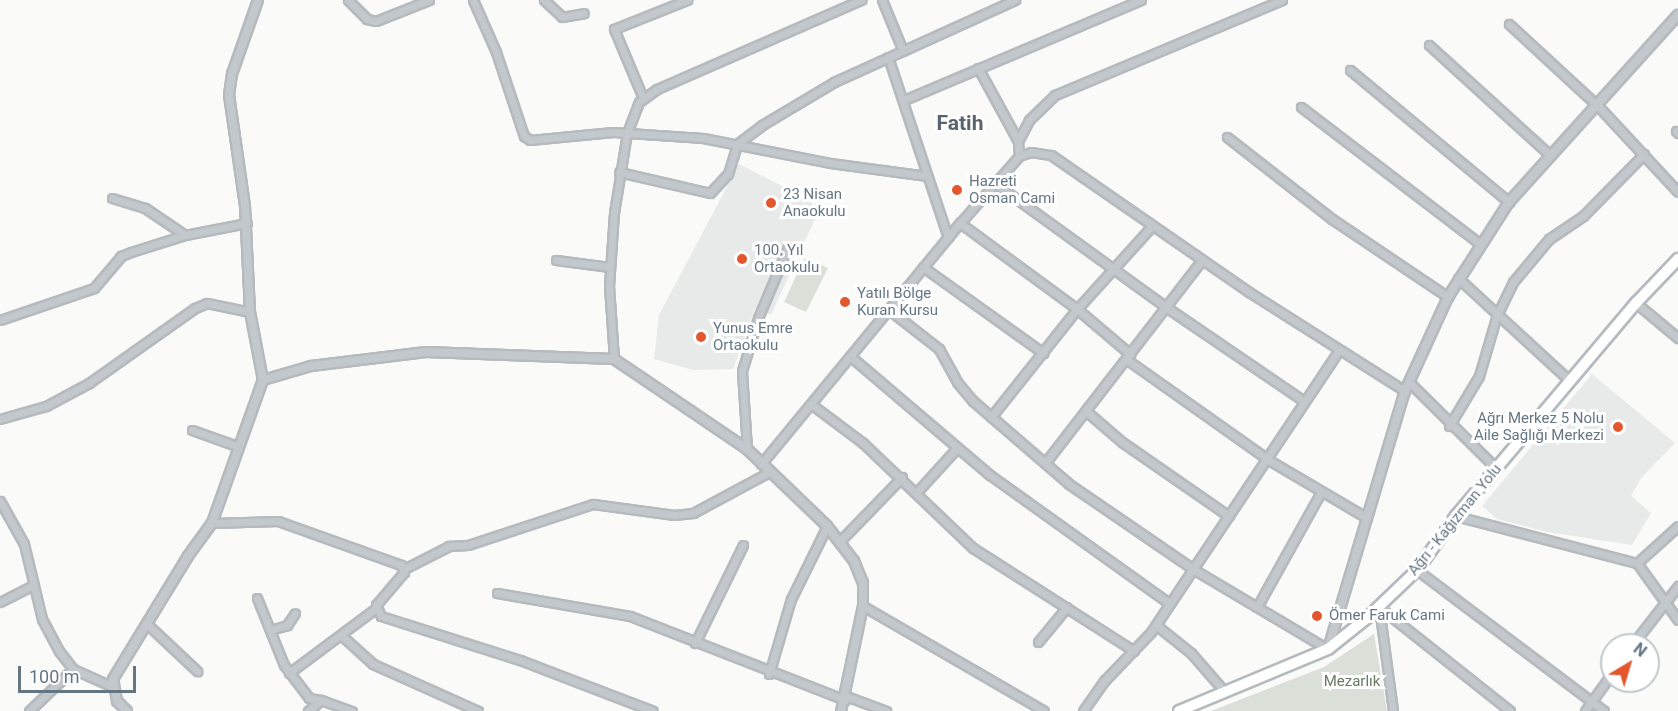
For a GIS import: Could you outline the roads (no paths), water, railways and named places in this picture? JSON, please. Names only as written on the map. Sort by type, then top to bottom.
[{"type":"main road","name":"Ağrı - Kağızman Yolu","points":[[1179,711],[1328,649],[1379,607],[1418,570],[1456,516],[1496,468],[1636,303],[1678,259]]},
{"type":"street","points":[[111,686],[147,624],[212,523],[237,446],[263,380],[250,312],[247,223],[229,95],[232,74],[258,0]]},
{"type":"street","points":[[348,0],[367,19],[376,21],[429,0]]},
{"type":"street","points":[[473,0],[496,52],[524,136],[530,140],[588,133],[627,133],[737,144],[830,163],[927,176]]},
{"type":"street","points":[[544,0],[562,17],[584,13]]},
{"type":"street","points":[[644,98],[614,29],[687,0]]},
{"type":"street","points":[[614,359],[610,267],[619,172],[627,133],[644,98],[861,0]]},
{"type":"street","points":[[882,0],[903,51]]},
{"type":"street","points":[[619,172],[710,193],[728,174],[737,144],[834,82],[1015,0]]},
{"type":"street","points":[[904,100],[1141,0]]},
{"type":"street","points":[[1018,141],[1029,120],[1055,95],[1282,0]]},
{"type":"street","points":[[888,309],[939,350],[957,382],[991,417],[1118,520],[1193,569],[1328,649],[1407,387],[1458,278],[1479,243],[1509,202],[1678,15]]},
{"type":"street","points":[[1509,24],[1598,106],[1677,188]]},
{"type":"street","points":[[1429,45],[1550,155]]},
{"type":"street","points":[[888,57],[948,237]]},
{"type":"street","points":[[978,68],[1018,141],[1019,156]]},
{"type":"street","points":[[1350,70],[1509,202]]},
{"type":"street","points":[[1301,107],[1479,243]]},
{"type":"street","points":[[1227,137],[1332,219],[1448,297]]},
{"type":"street","points":[[761,464],[922,267],[1019,156],[1042,152],[1052,155],[1202,260],[1340,350],[1407,387],[1496,468]]},
{"type":"street","points":[[1449,426],[1479,376],[1497,315],[1512,282],[1536,252],[1583,216],[1644,154]]},
{"type":"street","points":[[996,184],[1112,269],[1304,401]]},
{"type":"street","points":[[112,198],[145,208],[185,235]]},
{"type":"street","points":[[0,320],[94,288],[121,256],[185,235],[247,223]]},
{"type":"street","points":[[960,223],[1077,309],[1128,357],[1267,459],[1367,518]]},
{"type":"street","points":[[991,417],[1077,309],[1152,226]]},
{"type":"street","points":[[747,449],[742,371],[758,318],[788,247]]},
{"type":"street","points":[[556,260],[610,267]]},
{"type":"street","points":[[1045,463],[1202,260]]},
{"type":"street","points":[[922,267],[1043,353]]},
{"type":"street","points":[[1458,278],[1570,381]]},
{"type":"street","points":[[0,419],[26,413],[69,395],[195,308],[207,303],[250,312]]},
{"type":"street","points":[[1636,303],[1678,339]]},
{"type":"street","points":[[1083,711],[1105,680],[1156,626],[1340,350]]},
{"type":"street","points":[[263,380],[311,366],[406,353],[614,359],[747,449],[827,526],[854,561],[863,583],[863,606],[841,711]]},
{"type":"street","points":[[850,356],[957,448],[1170,604]]},
{"type":"street","points":[[811,404],[902,477],[973,548],[1134,651]]},
{"type":"street","points":[[1086,411],[1122,442],[1229,516]]},
{"type":"street","points":[[192,430],[237,446]]},
{"type":"street","points":[[916,493],[957,448]]},
{"type":"street","points":[[289,674],[375,609],[404,569],[449,546],[468,545],[593,504],[674,515],[693,513],[769,472]]},
{"type":"street","points":[[840,541],[902,477]]},
{"type":"street","points":[[1257,607],[1322,492]]},
{"type":"street","points":[[0,501],[24,544],[42,619],[73,669],[111,686],[117,701],[127,711]]},
{"type":"street","points":[[1456,516],[1637,562],[1678,620]]},
{"type":"street","points":[[212,523],[278,521],[404,569]]},
{"type":"street","points":[[769,674],[791,599],[827,526]]},
{"type":"street","points":[[1637,562],[1678,526]]},
{"type":"street","points":[[695,643],[743,545]]},
{"type":"street","points":[[1418,570],[1604,711]]},
{"type":"street","points":[[0,602],[34,585]]},
{"type":"street","points":[[1641,633],[1678,586]]},
{"type":"street","points":[[497,593],[630,616],[769,674],[886,711]]},
{"type":"street","points":[[257,598],[289,674],[309,698],[351,711]]},
{"type":"street","points":[[863,606],[1044,711]]},
{"type":"street","points":[[1038,642],[1067,607]]},
{"type":"street","points":[[1379,607],[1393,711]]},
{"type":"street","points":[[1379,607],[1510,711]]},
{"type":"street","points":[[375,609],[386,618],[513,658],[648,710]]},
{"type":"street","points":[[270,630],[287,625],[296,613]]},
{"type":"street","points":[[147,624],[197,671]]},
{"type":"street","points":[[1156,626],[1191,653],[1224,691]]},
{"type":"street","points":[[341,635],[373,664],[478,711]]},
{"type":"street","points":[[29,711],[73,669]]},
{"type":"street","points":[[1585,711],[1600,690]]},
{"type":"street","points":[[308,711],[321,700]]},
{"type":"place","name":"Hazreti Osman Cami","points":[[957,190]]},
{"type":"place","name":"23 Nisan Anaokulu","points":[[771,203]]},
{"type":"place","name":"100. Yıl Ortaokulu","points":[[742,259]]},
{"type":"place","name":"Yatılı Bölge Kuran Kursu","points":[[845,302]]},
{"type":"place","name":"Yunus Emre Ortaokulu","points":[[701,337]]},
{"type":"place","name":"Ağrı Merkez 5 Nolu Aile Sağlığı Merkezi","points":[[1618,427]]},
{"type":"place","name":"Ömer Faruk Cami","points":[[1317,616]]},
{"type":"district","name":"Fatih","points":[[960,123]]},
{"type":"park label","name":"Mezarlık","points":[[1352,682]]}]
